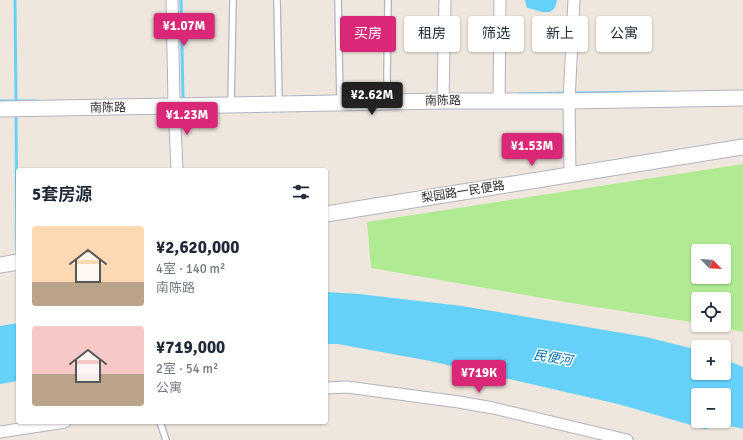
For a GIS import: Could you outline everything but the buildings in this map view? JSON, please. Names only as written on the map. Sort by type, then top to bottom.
[{"type":"street","points":[[172,0],[177,168]]},
{"type":"street","points":[[444,97],[445,0]]},
{"type":"street","points":[[499,96],[500,0]]},
{"type":"street","points":[[570,174],[569,96],[574,0]]},
{"type":"street","name":"南陈路","points":[[0,109],[174,101],[340,98],[499,96],[743,98]]},
{"type":"street","name":"梨园路一民便路","points":[[328,214],[743,147]]},
{"type":"street","points":[[0,265],[16,262]]},
{"type":"street","points":[[328,388],[347,387],[466,403],[627,440]]},
{"type":"street","points":[[0,432],[53,424]]},
{"type":"lane","points":[[231,100],[233,0]]},
{"type":"lane","points":[[277,0],[279,100]]},
{"type":"lane","points":[[338,0],[340,98]]},
{"type":"lane","points":[[388,0],[388,98]]},
{"type":"lane","points":[[161,424],[166,440]]},
{"type":"green space","points":[[743,164],[743,332],[731,329],[731,292],[691,292],[691,322],[583,305],[371,268],[367,222]]},
{"type":"water","points":[[525,0],[557,0],[553,10],[549,12],[541,12],[527,8]]},
{"type":"water","name":"民便河","points":[[328,292],[359,294],[462,306],[646,337],[691,348],[691,380],[731,380],[731,362],[743,367],[743,429],[731,427],[731,388],[691,388],[691,425],[618,404],[430,361],[338,344],[328,344]]},
{"type":"water","points":[[16,323],[16,381],[0,384],[0,326]]},
{"type":"waterway","points":[[15,0],[16,102]]},
{"type":"waterway","points":[[181,0],[183,98]]},
{"type":"waterway","points":[[572,93],[666,92]]},
{"type":"waterway","points":[[518,94],[566,93]]},
{"type":"waterway","points":[[0,101],[36,101]]},
{"type":"waterway","points":[[16,118],[16,168]]}]
